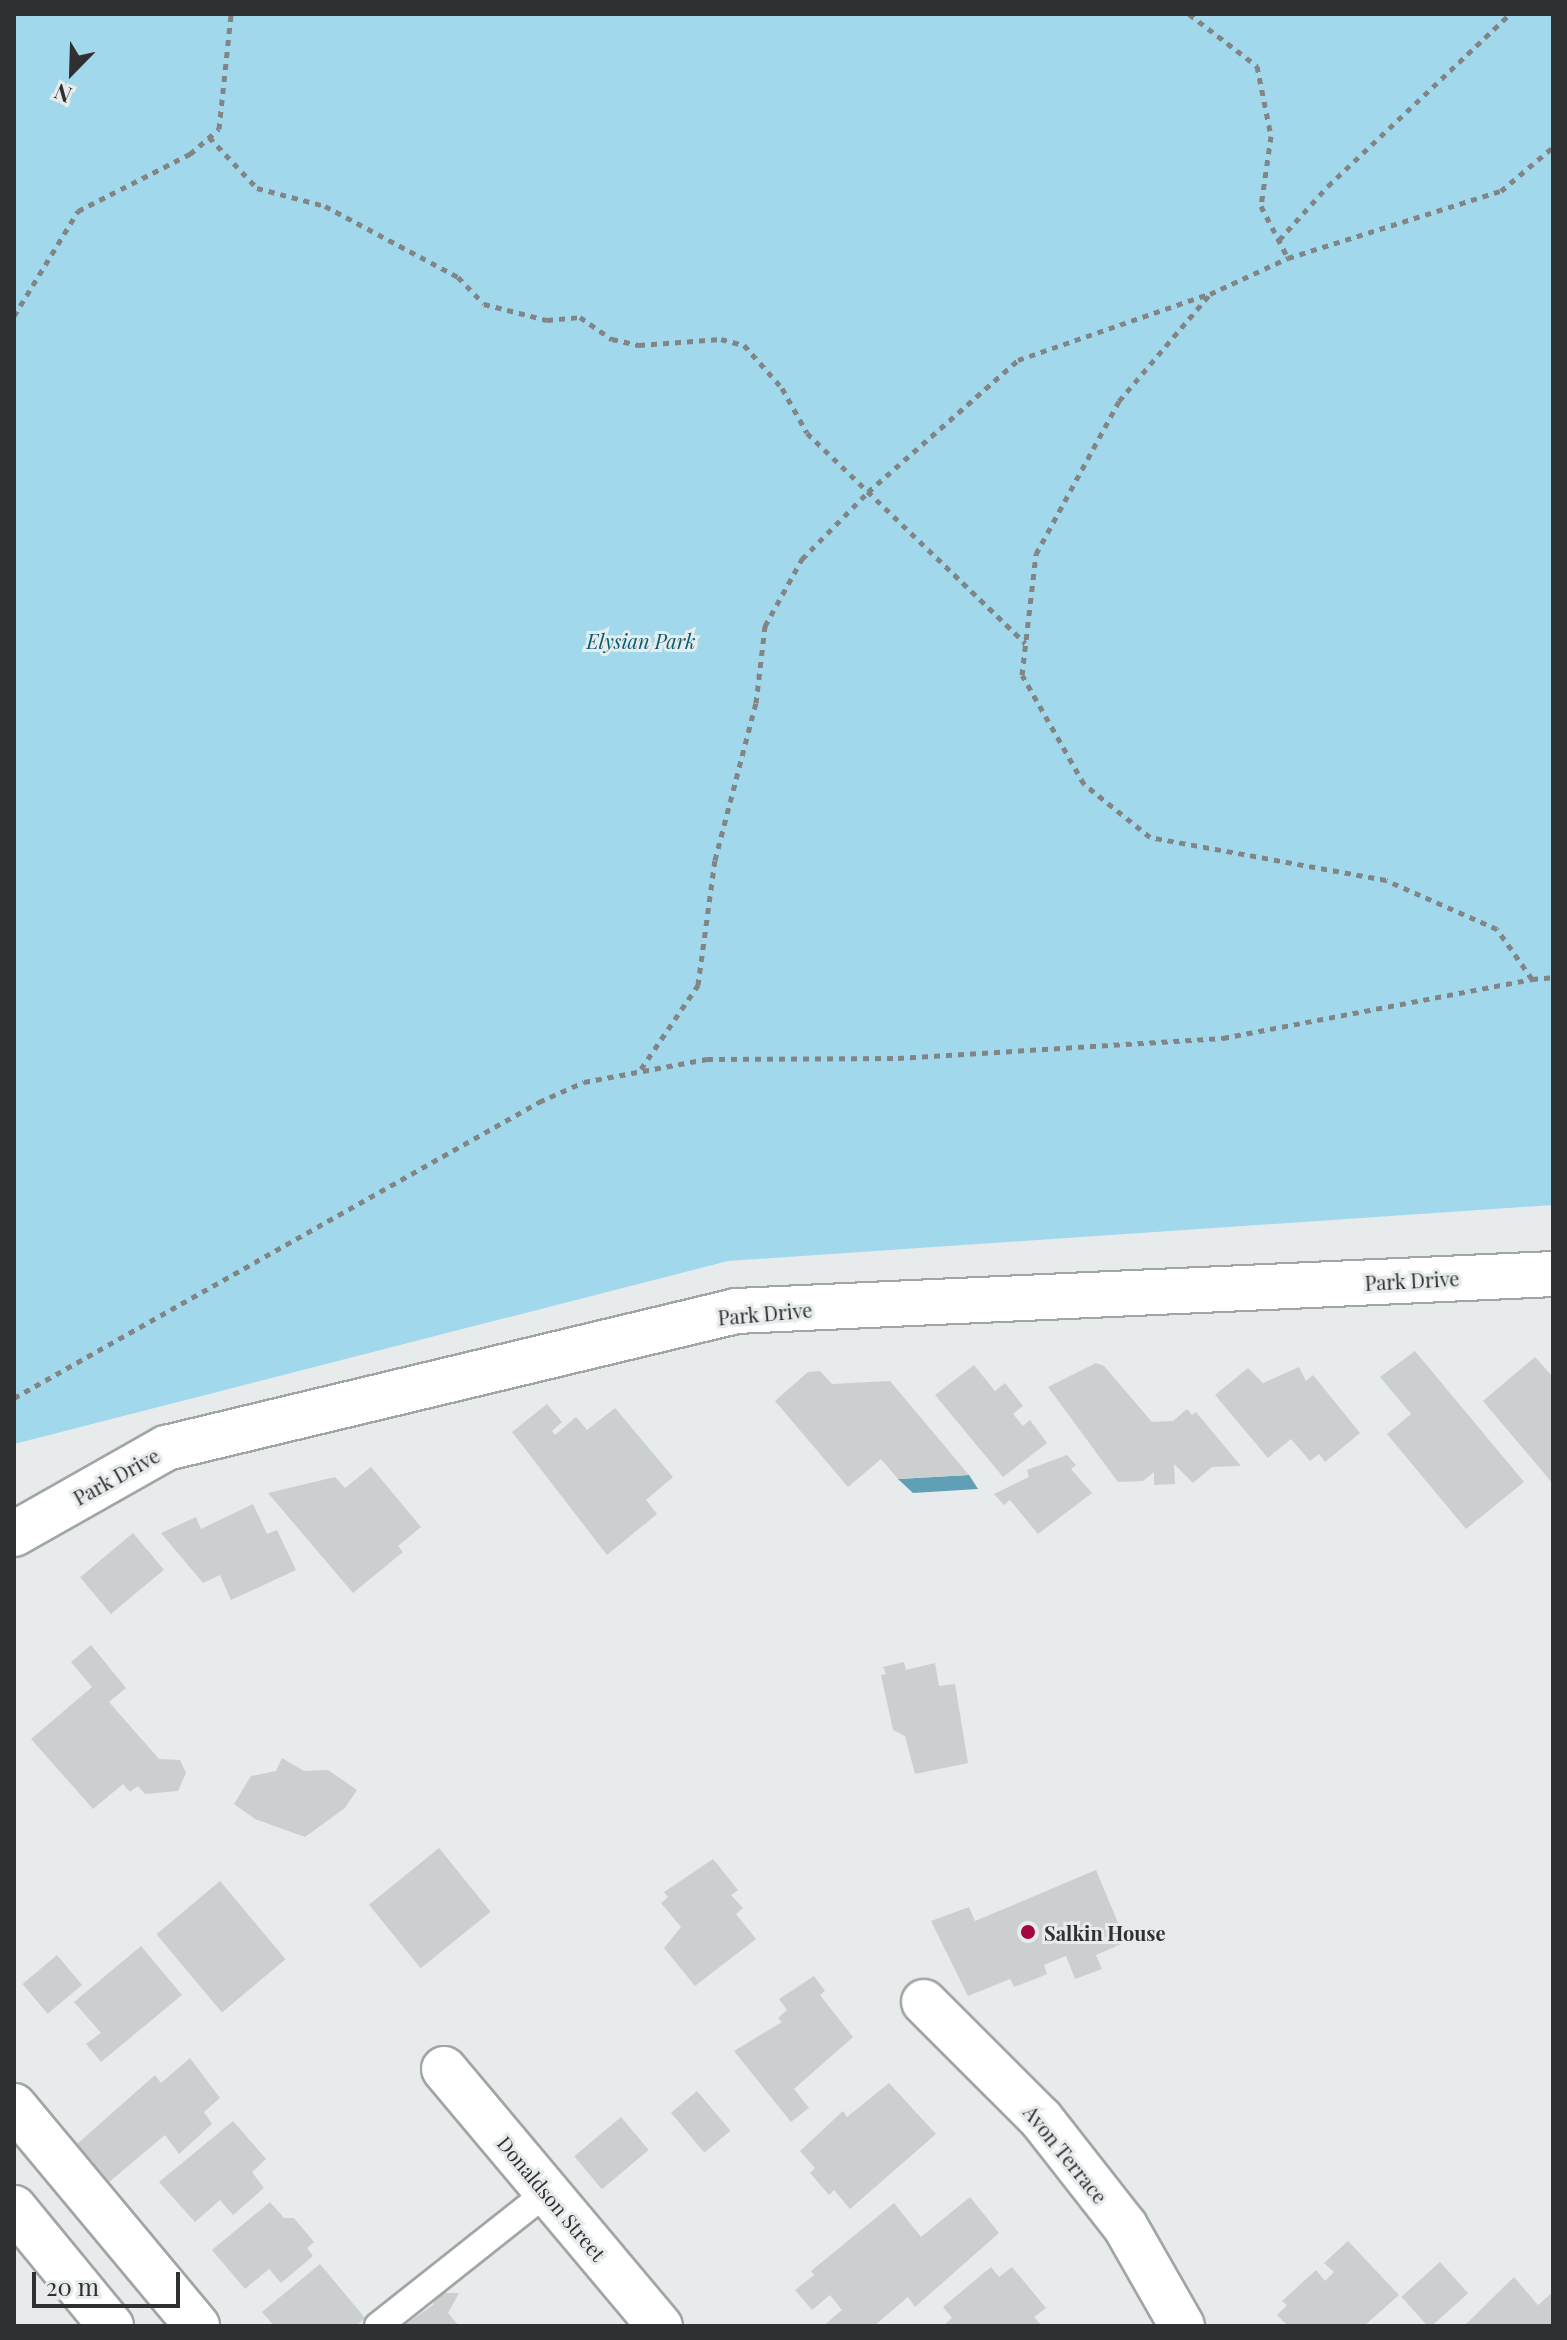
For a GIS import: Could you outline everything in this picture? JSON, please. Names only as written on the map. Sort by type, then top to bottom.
[{"type":"street","name":"Park Drive","points":[[14,1534],[166,1448],[736,1311],[1553,1274]]},
{"type":"street","name":"Avon Terrace","points":[[924,2002],[1041,2119],[1125,2226],[1182,2326]]},
{"type":"street","name":"Donaldson Street","points":[[444,2069],[660,2326]]},
{"type":"street","points":[[14,2106],[197,2326]]},
{"type":"street","points":[[14,2208],[111,2326]]},
{"type":"lane","points":[[378,2326],[547,2192]]},
{"type":"path","points":[[14,316],[47,254],[78,211],[190,154],[219,129],[231,14]]},
{"type":"path","points":[[1189,14],[1257,66],[1271,136],[1261,206],[1288,258]]},
{"type":"path","points":[[1279,240],[1328,186],[1510,14]]},
{"type":"path","points":[[209,137],[257,188],[325,206],[458,277],[484,304],[547,320],[580,317],[612,339],[639,345],[721,339],[744,345],[782,388],[807,433],[1025,643]]},
{"type":"path","points":[[641,1069],[698,985],[715,860],[756,703],[765,626],[802,559],[868,492],[1018,360],[1210,294],[1288,258],[1501,191],[1553,147]]},
{"type":"path","points":[[1210,294],[1119,401],[1036,554],[1022,675],[1084,784],[1150,837],[1386,880],[1497,929],[1532,979]]},
{"type":"path","points":[[14,1398],[539,1102],[584,1082],[707,1059],[898,1058],[1223,1038],[1553,977]]},
{"type":"green space","name":"Elysian Park","points":[[14,14],[1553,14],[1553,1205],[728,1261],[14,1444]]},
{"type":"shaded area","points":[[969,1475],[978,1489],[913,1493],[898,1479]]},
{"type":"building","points":[[1415,1351],[1524,1482],[1466,1529],[1387,1434],[1411,1414],[1380,1377]]},
{"type":"building","points":[[1535,1357],[1553,1377],[1553,1484],[1483,1401]]},
{"type":"building","points":[[1096,1363],[1104,1366],[1152,1422],[1173,1421],[1187,1409],[1192,1415],[1196,1412],[1241,1466],[1212,1467],[1193,1483],[1174,1464],[1175,1484],[1154,1485],[1154,1472],[1143,1481],[1118,1482],[1048,1387]]},
{"type":"building","points":[[974,1365],[995,1391],[1005,1383],[1023,1406],[1013,1414],[1023,1426],[1030,1420],[1047,1443],[1003,1477],[935,1395]]},
{"type":"building","points":[[1299,1367],[1306,1381],[1313,1375],[1360,1433],[1325,1462],[1319,1454],[1310,1461],[1291,1439],[1268,1458],[1215,1395],[1248,1368],[1263,1383]]},
{"type":"building","points":[[820,1371],[832,1384],[890,1381],[969,1475],[898,1479],[881,1459],[848,1487],[775,1401],[808,1372]]},
{"type":"building","points":[[547,1404],[562,1422],[552,1431],[555,1435],[576,1417],[587,1430],[615,1408],[673,1477],[646,1500],[657,1514],[607,1555],[512,1432]]},
{"type":"building","points":[[1067,1455],[1076,1465],[1071,1469],[1092,1493],[1038,1534],[1010,1500],[1004,1505],[994,1494],[1029,1477],[1027,1470]]},
{"type":"building","points":[[371,1467],[421,1527],[398,1546],[403,1552],[353,1593],[268,1493],[335,1477],[345,1488]]},
{"type":"building","points":[[253,1504],[267,1534],[277,1530],[296,1570],[231,1600],[220,1575],[203,1583],[161,1533],[196,1517],[201,1529]]},
{"type":"building","points":[[133,1533],[164,1570],[111,1614],[80,1577]]},
{"type":"building","points":[[91,1645],[126,1688],[109,1702],[159,1759],[180,1760],[186,1773],[178,1791],[145,1794],[138,1786],[130,1792],[123,1784],[93,1809],[31,1739],[92,1687],[71,1662]]},
{"type":"building","points":[[904,1662],[906,1670],[935,1663],[939,1686],[955,1684],[968,1763],[915,1774],[905,1736],[893,1730],[881,1675],[886,1674],[883,1667]]},
{"type":"building","points":[[282,1758],[304,1771],[328,1770],[357,1790],[345,1808],[305,1837],[255,1819],[234,1804],[251,1776],[276,1771]]},
{"type":"building","points":[[439,1848],[491,1912],[421,1968],[369,1905]]},
{"type":"building","points":[[713,1859],[738,1890],[731,1895],[743,1908],[736,1914],[756,1939],[695,1986],[664,1948],[681,1927],[661,1903],[668,1897],[664,1892]]},
{"type":"building","name":"Salkin House","points":[[1096,1870],[1126,1942],[1096,1955],[1102,1969],[1075,1979],[1066,1956],[1044,1965],[1047,1974],[1035,1979],[1014,1987],[1010,1979],[968,1996],[931,1921],[969,1907],[975,1921]]},
{"type":"building","points":[[220,1881],[286,1959],[222,2012],[156,1934]]},
{"type":"building","points":[[141,1946],[182,1995],[101,2062],[86,2044],[101,2033],[74,2002]]},
{"type":"building","points":[[57,1955],[82,1985],[48,2014],[23,1984]]},
{"type":"building","points":[[814,1976],[825,1991],[820,1995],[853,2037],[794,2089],[809,2108],[791,2122],[734,2051],[782,2022],[778,2018],[787,2010],[779,1999]]},
{"type":"building","points":[[190,2058],[220,2098],[204,2112],[212,2124],[179,2154],[165,2135],[108,2183],[76,2145],[155,2075],[161,2083]]},
{"type":"building","points":[[889,2083],[936,2134],[850,2209],[834,2190],[829,2195],[810,2173],[815,2168],[800,2151],[843,2111],[847,2117]]},
{"type":"building","points":[[697,2091],[730,2131],[704,2153],[671,2113]]},
{"type":"building","points":[[621,2117],[649,2150],[602,2189],[574,2156]]},
{"type":"building","points":[[233,2121],[266,2159],[252,2172],[264,2188],[233,2215],[220,2200],[195,2222],[159,2182]]},
{"type":"building","points":[[970,2197],[999,2233],[915,2307],[908,2297],[874,2326],[823,2326],[842,2310],[830,2295],[812,2310],[795,2290],[814,2275],[811,2271],[894,2203],[921,2237]]},
{"type":"building","points":[[270,2202],[284,2218],[294,2218],[314,2242],[307,2248],[313,2256],[281,2283],[269,2269],[245,2289],[212,2250]]},
{"type":"building","points":[[1348,2241],[1399,2295],[1364,2326],[1288,2326],[1277,2315],[1287,2305],[1282,2301],[1316,2270],[1325,2281],[1334,2272],[1324,2263]]},
{"type":"building","points":[[1440,2262],[1468,2293],[1432,2326],[1428,2326],[1401,2297]]},
{"type":"building","points":[[320,2264],[365,2318],[356,2326],[274,2326],[262,2312]]},
{"type":"building","points":[[991,2267],[999,2277],[1012,2267],[1046,2308],[1034,2317],[1042,2326],[943,2326],[952,2318],[943,2307]]},
{"type":"building","points":[[1514,2277],[1538,2305],[1553,2292],[1553,2326],[1464,2326]]},
{"type":"building","points":[[437,2293],[459,2293],[448,2313],[459,2326],[403,2326],[433,2305]]},
{"type":"place","name":"Salkin House","points":[[1028,1932]]}]
